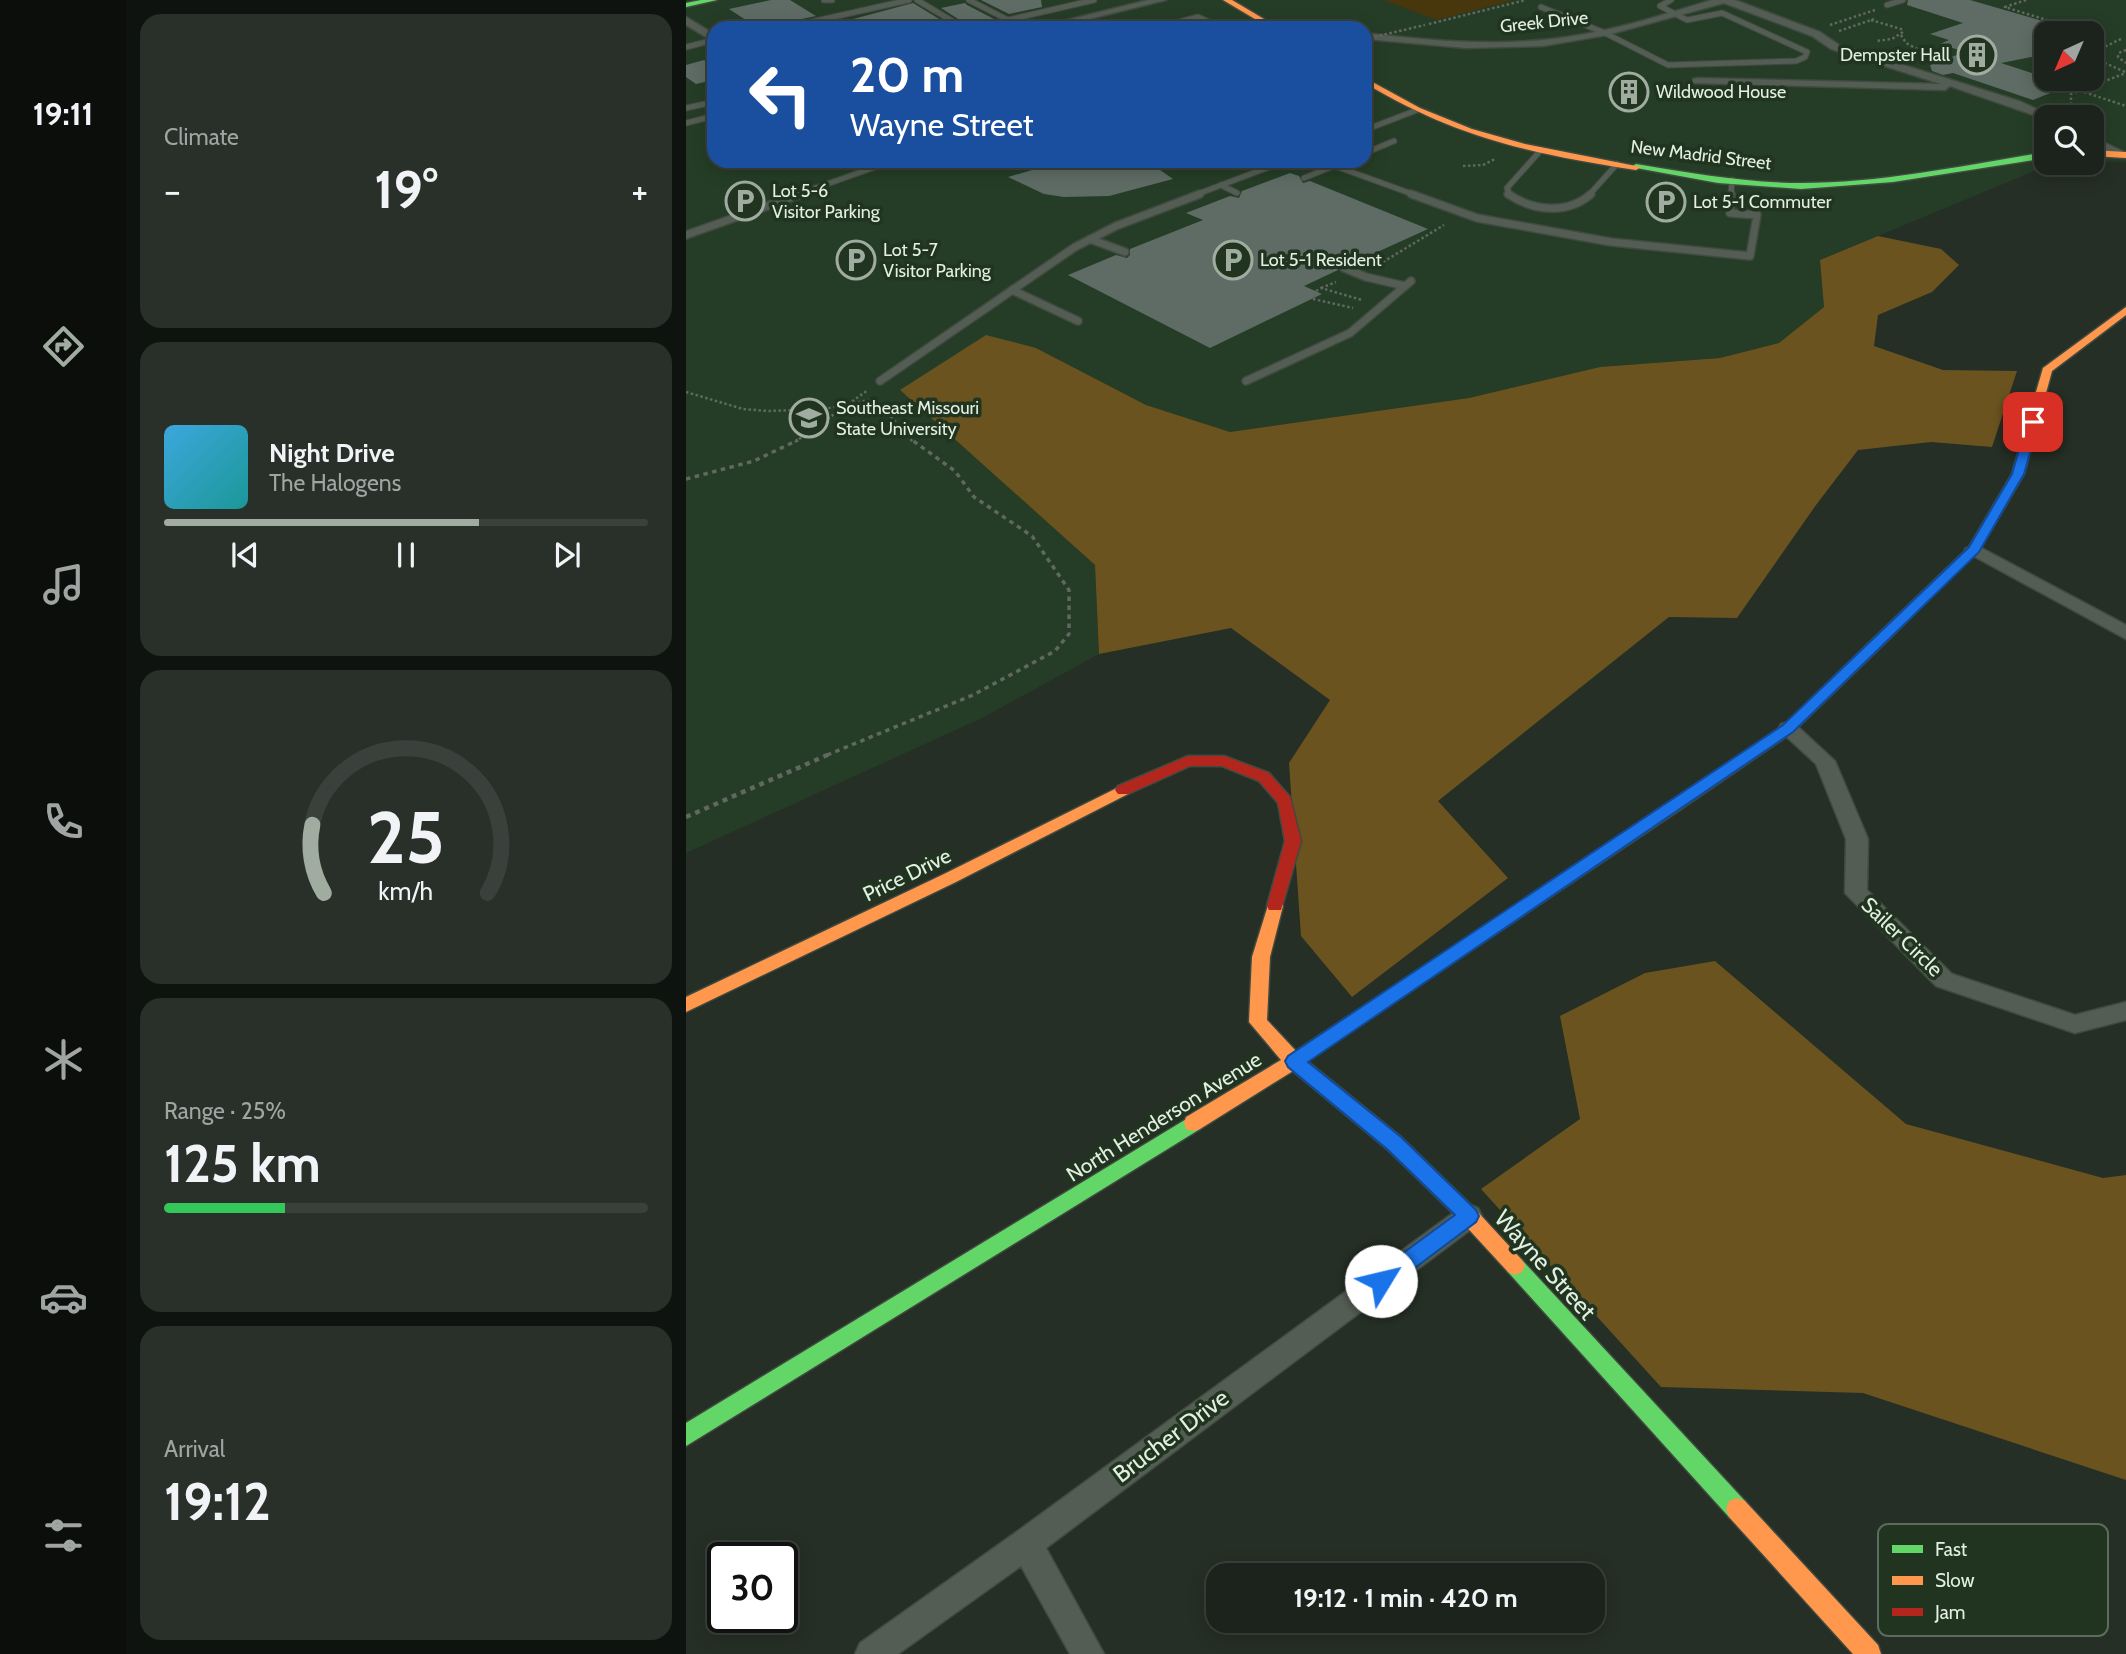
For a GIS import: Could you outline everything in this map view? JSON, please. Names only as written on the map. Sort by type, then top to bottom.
[{"type":"street","points":[[686,5],[713,0]]},
{"type":"street","points":[[1070,21],[1161,0]]},
{"type":"street","points":[[1227,0],[1263,21]]},
{"type":"street","name":"Greek Drive","points":[[1372,38],[1471,45],[1565,40],[1605,33],[1724,0],[1816,34],[1835,47],[2034,111]]},
{"type":"street","points":[[686,20],[707,35]]},
{"type":"street","points":[[1697,81],[1965,88]]},
{"type":"street","name":"New Madrid Street","points":[[1372,84],[1418,110],[1491,139],[1617,164],[1732,180],[1801,186],[1884,180],[2034,157]]},
{"type":"street","points":[[2104,145],[2122,154]]},
{"type":"street","points":[[2104,153],[2122,154]]},
{"type":"street","name":"North Henderson Avenue","points":[[686,1435],[1294,1061],[1788,729],[1974,549],[2018,474],[2047,370],[2126,310]]},
{"type":"street","points":[[1974,549],[2126,633]]},
{"type":"street","name":"Sailer Circle","points":[[1788,729],[1825,761],[1857,839],[1856,893],[1944,980],[2076,1024],[2126,1011]]},
{"type":"street","name":"Wayne Street","points":[[1144,779],[1188,761],[1224,761],[1264,777],[1285,801],[1293,841],[1261,957],[1258,1021],[1294,1061],[1394,1143],[1469,1216],[1870,1654]]},
{"type":"street","name":"Price Drive","points":[[686,1005],[950,878],[1144,779]]},
{"type":"street","name":"Brucher Drive","points":[[871,1654],[1026,1544],[1469,1216]]},
{"type":"street","points":[[1026,1544],[1088,1654]]},
{"type":"lane","points":[[824,0],[832,0]]},
{"type":"lane","points":[[815,21],[909,0]]},
{"type":"lane","points":[[917,0],[952,21]]},
{"type":"lane","points":[[969,0],[1008,20],[1094,0]]},
{"type":"lane","points":[[1541,7],[1676,66],[1796,61],[1805,57],[1807,52],[1722,13],[1688,20],[1660,6],[1671,0]]},
{"type":"lane","points":[[1887,5],[1903,0]]},
{"type":"lane","points":[[1183,21],[1198,17],[1207,21]]},
{"type":"lane","points":[[686,47],[707,42]]},
{"type":"lane","points":[[686,108],[707,104]]},
{"type":"lane","points":[[1372,127],[1418,110]]},
{"type":"lane","points":[[686,123],[707,118]]},
{"type":"lane","points":[[1372,150],[1394,141]]},
{"type":"lane","points":[[1541,150],[1507,188],[1507,194],[1527,204],[1544,208],[1579,203],[1617,164]]},
{"type":"lane","points":[[686,235],[873,168]]},
{"type":"lane","points":[[880,381],[1090,239],[1116,226],[1266,168]]},
{"type":"lane","points":[[1304,178],[1330,168]]},
{"type":"lane","points":[[1340,168],[1463,214],[1611,242],[1750,256],[1757,215],[1730,213],[1732,180]]},
{"type":"lane","points":[[1221,186],[1237,193]]},
{"type":"lane","points":[[1090,239],[1125,252]]},
{"type":"lane","points":[[1246,382],[1350,332],[1408,284],[1359,274],[1344,268]]},
{"type":"lane","points":[[1012,290],[1078,321]]},
{"type":"path","points":[[1372,36],[1526,0]]},
{"type":"path","points":[[2023,18],[2028,16],[2001,8],[2026,0]]},
{"type":"path","points":[[1826,26],[1887,5]]},
{"type":"path","points":[[2005,7],[2050,21]]},
{"type":"path","points":[[1832,35],[1884,16]]},
{"type":"path","points":[[1871,20],[1901,29],[1904,41]]},
{"type":"path","points":[[1892,39],[1901,35]]},
{"type":"path","points":[[2121,39],[2099,47],[2096,59],[2126,72]]},
{"type":"path","points":[[1868,41],[1904,41],[1921,51]]},
{"type":"path","points":[[2118,57],[2119,52],[2126,50]]},
{"type":"path","points":[[2118,57],[2126,58]]},
{"type":"path","points":[[2118,57],[2126,63]]},
{"type":"path","points":[[2081,91],[2126,106]]},
{"type":"path","points":[[1463,166],[1483,165],[1500,157]]},
{"type":"path","points":[[1315,291],[1359,274],[1463,214]]},
{"type":"path","points":[[1313,299],[1353,308],[1363,299],[1321,289]]},
{"type":"path","points":[[686,478],[755,461],[784,448],[880,381]]},
{"type":"path","points":[[686,393],[756,410],[799,411],[868,400],[879,403],[914,443],[955,471],[974,497],[1032,536],[1069,590],[1069,634],[1055,651],[973,695],[779,775],[686,817]]},
{"type":"shaded area","name":"Southeast Missouri State University","points":[[705,0],[2126,0],[2126,162],[2104,161],[2104,105],[2034,105],[2034,171],[1820,260],[1824,307],[1779,343],[1720,358],[1600,367],[1469,398],[1230,432],[1146,405],[1036,348],[900,390],[1095,565],[1099,654],[982,718],[686,853],[686,4]]},
{"type":"shaded area","points":[[1383,0],[1513,0],[1437,20]]},
{"type":"shaded area","points":[[1878,236],[1941,249],[1959,265],[1932,292],[1878,315],[1874,346],[1943,370],[2017,371],[1992,447],[1931,442],[1858,450],[1737,618],[1669,617],[1438,801],[1508,878],[1352,997],[1301,936],[1289,763],[1330,700],[1231,628],[1099,654],[1095,565],[900,390],[986,335],[1036,348],[1146,405],[1230,432],[1469,398],[1600,367],[1720,358],[1779,343],[1824,307],[1820,260]]},
{"type":"shaded area","points":[[1715,961],[1906,1124],[2103,1178],[2126,1175],[2126,1480],[1863,1393],[1661,1387],[1481,1189],[1580,1119],[1560,1016],[1645,973]]},
{"type":"building","points":[[771,0],[790,0],[816,16],[792,21],[747,21],[729,9]]},
{"type":"building","points":[[981,0],[1041,0],[1042,7],[1009,14]]},
{"type":"building","name":"Dempster Hall","points":[[1908,0],[1970,0],[2043,21],[2034,21],[2034,56],[2001,63],[2034,74],[2034,91],[2055,91],[2033,100],[1953,73],[1943,75],[1932,71],[1930,65],[1965,52],[1940,44],[1949,40],[1930,34],[1963,23],[1907,5]]},
{"type":"building","points":[[913,3],[943,21],[846,21]]},
{"type":"building","points":[[965,3],[996,20],[961,21],[941,8]]},
{"type":"building","points":[[704,60],[707,62],[707,82],[696,84],[686,77],[686,65]]},
{"type":"building","points":[[1039,168],[1157,168],[1173,179],[1109,196],[1064,197],[1044,194],[1008,177]]},
{"type":"building","name":"Lot 5-1 Resident","points":[[1290,173],[1299,176],[1303,183],[1310,181],[1428,229],[1351,264],[1341,263],[1338,270],[1304,286],[1322,294],[1210,348],[1068,275],[1116,255],[1127,258],[1130,249],[1203,220],[1186,213],[1230,196],[1239,198],[1242,191]]},
{"type":"traffic: fast","points":[[686,5],[713,0]]},
{"type":"traffic: fast","points":[[1636,167],[1718,180],[1801,186],[1863,183],[2034,157]]},
{"type":"traffic: fast","points":[[686,1435],[1193,1123]]},
{"type":"traffic: fast","points":[[1515,1266],[1737,1509]]},
{"type":"traffic: slow","points":[[1227,0],[1263,21]]},
{"type":"traffic: slow","points":[[1372,84],[1417,110],[1496,140],[1552,153],[1636,167]]},
{"type":"traffic: slow","points":[[2104,154],[2126,155]]},
{"type":"traffic: slow","points":[[1879,641],[1974,549],[2018,474],[2047,370],[2126,310]]},
{"type":"traffic: slow","points":[[686,1005],[950,878],[1123,790]]},
{"type":"traffic: slow","points":[[1193,1123],[1294,1061],[1676,805]]},
{"type":"traffic: slow","points":[[1275,906],[1261,957],[1258,1022],[1294,1061],[1394,1143],[1469,1216],[1515,1266]]},
{"type":"traffic: slow","points":[[1737,1509],[1869,1654]]},
{"type":"traffic: jam","points":[[1676,805],[1788,729],[1879,641]]},
{"type":"traffic: jam","points":[[1123,790],[1188,761],[1224,761],[1264,777],[1285,801],[1293,841],[1275,906]]},
{"type":"place","name":"Dempster Hall","points":[[1977,55]]},
{"type":"place","name":"Wildwood House","points":[[1629,92]]},
{"type":"place","name":"Lot 5-6 Visitor Parking","points":[[745,201]]},
{"type":"place","name":"Lot 5-1 Commuter","points":[[1666,202]]},
{"type":"place","name":"Lot 5-7 Visitor Parking","points":[[856,260]]},
{"type":"place","name":"Lot 5-1 Resident","points":[[1233,260]]},
{"type":"place","name":"Southeast Missouri State University","points":[[809,418]]},
{"type":"route","points":[[1381,1281],[1469,1216],[1394,1143],[1294,1061],[1788,729],[1974,549],[2018,474],[2033,422]]}]
